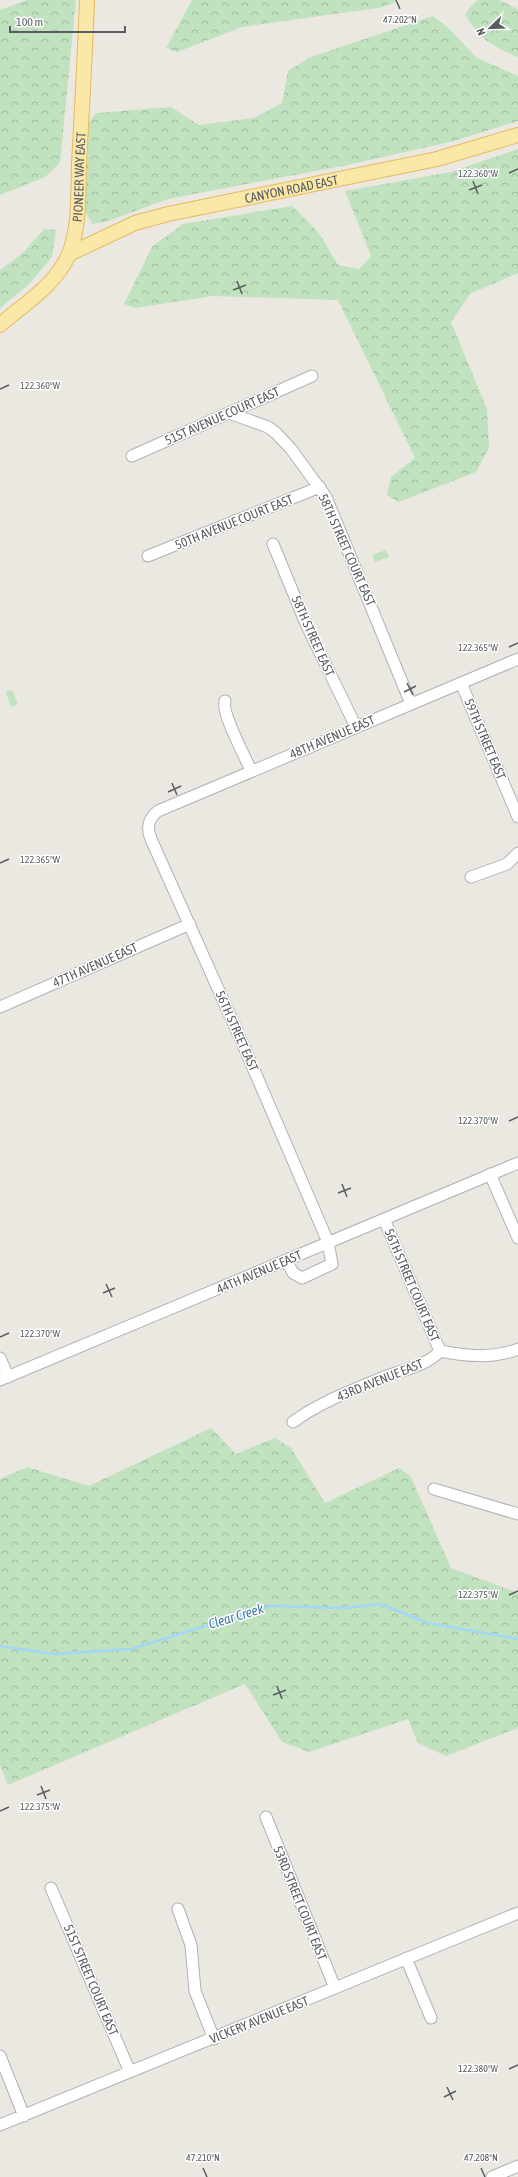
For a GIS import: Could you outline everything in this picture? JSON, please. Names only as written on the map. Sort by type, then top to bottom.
[{"type":"main road","name":"PIONEER WAY EAST","points":[[0,325],[41,291],[55,277],[69,254],[75,226],[78,186],[88,0]]},
{"type":"main road","name":"CANYON ROAD EAST","points":[[69,254],[135,223],[168,214],[437,159],[518,135]]},
{"type":"street","name":"51ST AVENUE COURT EAST","points":[[132,456],[312,376]]},
{"type":"street","name":"58TH STREET COURT EAST","points":[[229,413],[268,427],[276,433],[320,487],[333,511],[411,704]]},
{"type":"street","name":"50TH AVENUE COURT EAST","points":[[148,556],[320,487]]},
{"type":"street","name":"58TH STREET EAST","points":[[273,544],[307,626],[356,727]]},
{"type":"street","name":"48TH AVENUE EAST","points":[[149,821],[158,811],[518,659]]},
{"type":"street","name":"59TH STREET EAST","points":[[461,683],[518,817]]},
{"type":"street","points":[[225,701],[224,706],[251,771]]},
{"type":"street","name":"56TH STREET EAST","points":[[149,821],[148,830],[151,839],[190,924],[328,1242]]},
{"type":"street","points":[[471,877],[509,863],[518,852]]},
{"type":"street","name":"47TH AVENUE EAST","points":[[0,1007],[190,924]]},
{"type":"street","name":"44TH AVENUE EAST","points":[[4,1379],[518,1163]]},
{"type":"street","points":[[490,1174],[518,1238]]},
{"type":"street","name":"56TH STREET COURT EAST","points":[[384,1219],[440,1351]]},
{"type":"street","points":[[286,1260],[293,1273],[302,1278],[332,1264],[328,1242]]},
{"type":"street","points":[[440,1351],[466,1356],[483,1356],[518,1349]]},
{"type":"street","name":"43RD AVENUE EAST","points":[[293,1422],[346,1392],[421,1364],[436,1356],[440,1351]]},
{"type":"street","points":[[0,1358],[4,1379]]},
{"type":"street","points":[[434,1489],[518,1514]]},
{"type":"street","name":"53RD STREET COURT EAST","points":[[266,1817],[335,1988]]},
{"type":"street","name":"51ST STREET COURT EAST","points":[[51,1888],[130,2072]]},
{"type":"street","points":[[178,1909],[191,1945],[195,1991],[214,2039]]},
{"type":"street","name":"VICKERY AVENUE EAST","points":[[0,2126],[518,1913]]},
{"type":"street","points":[[406,1958],[432,2018]]},
{"type":"street","points":[[0,2056],[24,2116]]},
{"type":"street","points":[[492,2177],[518,2166]]},
{"type":"green space","points":[[27,0],[76,0],[60,163],[45,177],[0,195],[0,10]]},
{"type":"green space","points":[[192,0],[396,0],[394,3],[378,8],[242,27],[177,52],[166,48]]},
{"type":"green space","points":[[499,0],[518,9],[518,57],[487,41],[470,22],[465,14],[476,1]]},
{"type":"green space","points":[[433,16],[447,27],[477,58],[518,76],[518,121],[454,141],[347,165],[168,199],[105,222],[92,224],[85,211],[89,123],[96,113],[171,107],[199,125],[254,118],[282,103],[288,71],[311,57]]},
{"type":"green space","points":[[518,149],[518,273],[470,294],[451,322],[487,409],[489,448],[476,472],[399,502],[387,495],[391,477],[415,458],[338,300],[212,296],[136,308],[124,304],[152,247],[183,224],[292,206],[319,233],[338,265],[359,269],[371,256],[345,191],[451,172]]},
{"type":"green space","points":[[44,229],[56,230],[52,257],[29,284],[0,308],[0,270],[24,252]]},
{"type":"green space","points":[[386,550],[389,557],[375,562],[372,555]]},
{"type":"green space","points":[[12,690],[18,704],[11,707],[6,692]]},
{"type":"green space","points":[[211,1428],[236,1454],[275,1438],[291,1448],[325,1503],[399,1468],[411,1477],[451,1568],[518,1593],[518,1728],[446,1756],[418,1743],[408,1719],[309,1752],[282,1742],[245,1684],[8,1785],[0,1765],[0,1479],[27,1467],[89,1486]]},
{"type":"waterway","name":"Clear Creek","points":[[0,1646],[54,1654],[131,1649],[270,1606],[346,1608],[380,1604],[428,1623],[518,1639]]}]
